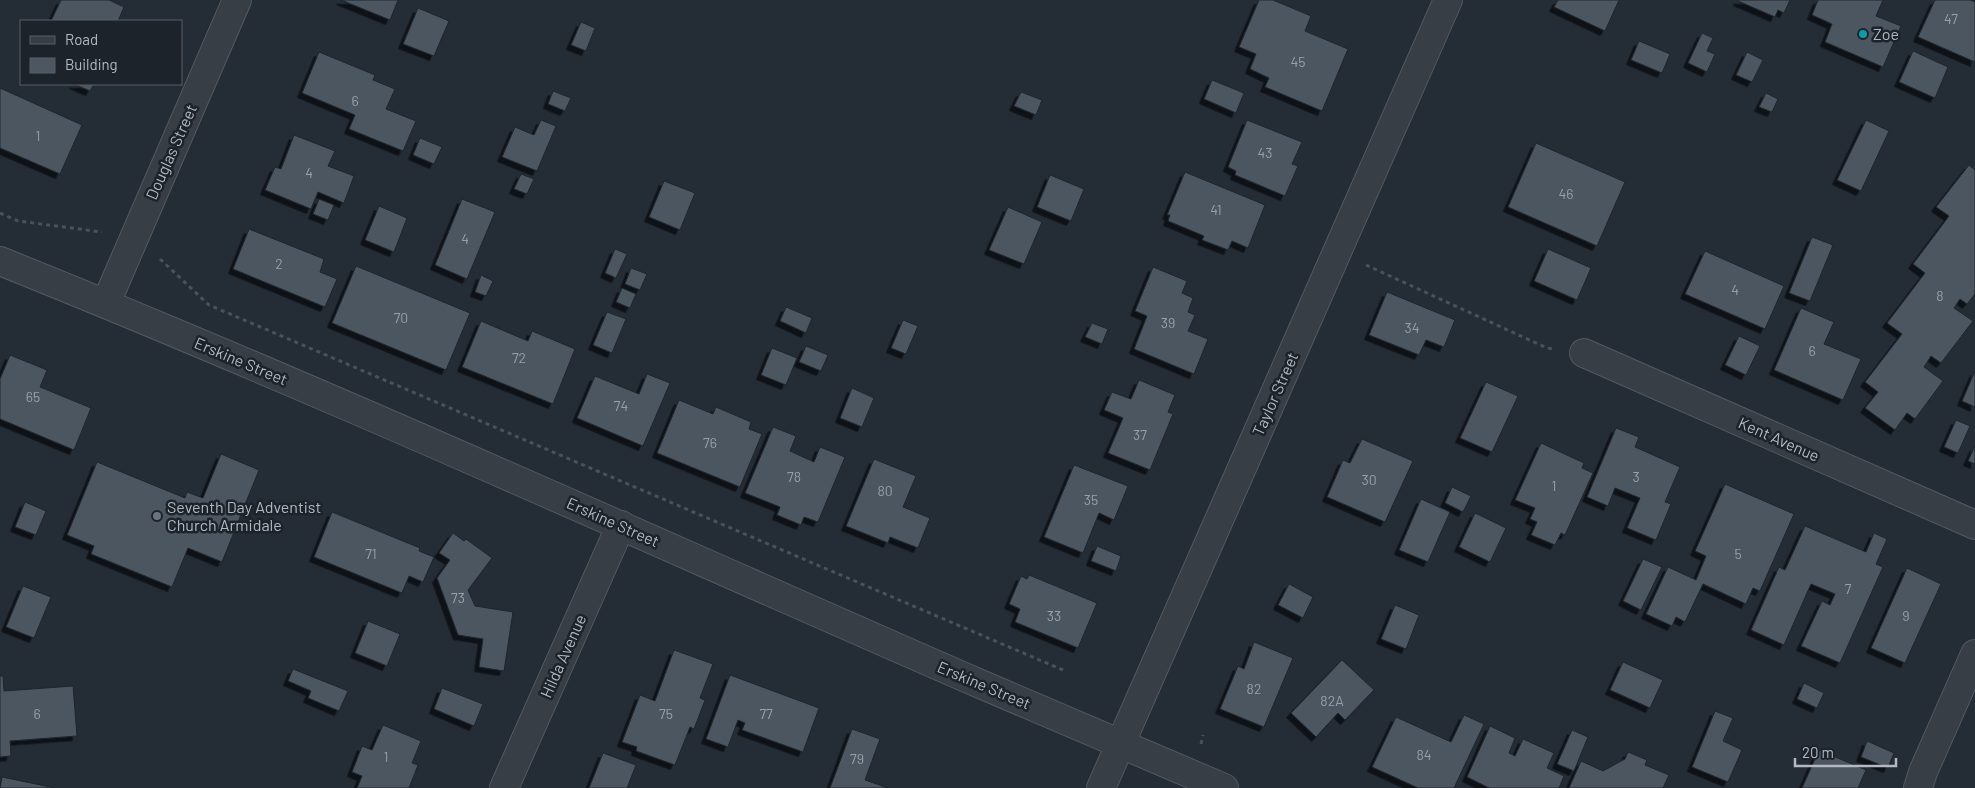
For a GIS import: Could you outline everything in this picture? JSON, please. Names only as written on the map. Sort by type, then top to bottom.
[{"type":"street","name":"Douglas Street","points":[[106,303],[238,0]]},
{"type":"street","name":"Taylor Street","points":[[1101,788],[1448,0]]},
{"type":"street","name":"Erskine Street","points":[[0,261],[106,303],[621,525],[979,684],[1224,788]]},
{"type":"street","name":"Kent Avenue","points":[[1584,353],[1975,525]]},
{"type":"street","name":"Hilda Avenue","points":[[504,788],[621,525]]},
{"type":"street","points":[[1918,788],[1923,772],[1975,654]]},
{"type":"path","points":[[0,213],[18,221],[110,234]]},
{"type":"path","points":[[153,254],[170,267],[209,305],[1063,670]]},
{"type":"path","points":[[1366,264],[1547,348]]},
{"type":"path","points":[[1200,747],[1203,735]]},
{"type":"building","points":[[61,0],[109,0],[124,7],[118,20],[51,20]]},
{"type":"building","points":[[341,0],[398,0],[390,20]]},
{"type":"building","points":[[1259,0],[1273,0],[1311,16],[1305,31],[1348,49],[1322,111],[1265,87],[1269,78],[1250,69],[1256,54],[1239,47]]},
{"type":"building","points":[[1558,0],[1619,0],[1605,31],[1554,7]]},
{"type":"building","points":[[1738,0],[1790,0],[1784,13],[1778,10],[1775,17]]},
{"type":"building","name":"Zoe","points":[[1818,0],[1883,0],[1876,16],[1901,26],[1883,67],[1825,42],[1832,24],[1812,15]]},
{"type":"building","points":[[1935,0],[1970,0],[1975,2],[1975,62],[1918,37]]},
{"type":"building","points":[[418,8],[449,21],[434,56],[403,44]]},
{"type":"building","points":[[581,22],[595,28],[586,51],[571,45]]},
{"type":"building","points":[[1702,33],[1713,38],[1707,51],[1715,54],[1707,72],[1688,63]]},
{"type":"building","points":[[1639,41],[1670,54],[1662,73],[1631,60]]},
{"type":"building","points":[[1913,51],[1948,67],[1935,98],[1899,82]]},
{"type":"building","points":[[319,52],[375,75],[373,80],[395,89],[386,109],[416,121],[403,151],[349,129],[355,115],[302,93]]},
{"type":"building","points":[[1747,52],[1763,60],[1752,82],[1736,75]]},
{"type":"building","points":[[1212,80],[1244,93],[1236,113],[1204,99]]},
{"type":"building","points":[[76,85],[93,85],[90,91]]},
{"type":"building","points":[[0,88],[82,125],[60,174],[0,148]]},
{"type":"building","points":[[553,91],[571,98],[565,111],[548,104]]},
{"type":"building","points":[[1021,92],[1042,100],[1036,115],[1014,106]]},
{"type":"building","points":[[1766,93],[1778,99],[1772,112],[1759,107]]},
{"type":"building","points":[[541,120],[556,126],[537,171],[502,157],[515,127],[534,135]]},
{"type":"building","points":[[1247,120],[1302,142],[1292,164],[1298,166],[1285,196],[1235,175],[1236,171],[1228,167]]},
{"type":"building","points":[[1866,120],[1889,131],[1861,191],[1837,180]]},
{"type":"building","points":[[294,135],[335,151],[328,166],[354,176],[344,203],[318,192],[311,209],[265,190],[275,167],[281,169]]},
{"type":"building","points":[[420,138],[442,147],[434,164],[413,155]]},
{"type":"building","points":[[1536,143],[1625,182],[1597,246],[1508,207]]},
{"type":"building","points":[[1969,165],[1975,170],[1975,294],[1967,304],[1960,299],[1954,308],[1973,321],[1941,363],[1931,356],[1924,367],[1943,381],[1915,419],[1907,413],[1895,430],[1865,408],[1878,392],[1865,382],[1902,334],[1887,323],[1925,273],[1913,264],[1949,216],[1936,207]]},
{"type":"building","points":[[1185,172],[1265,205],[1248,248],[1232,241],[1228,250],[1202,240],[1204,236],[1168,221],[1170,215],[1167,215]]},
{"type":"building","points":[[521,174],[534,179],[527,194],[514,189]]},
{"type":"building","points":[[1050,175],[1084,189],[1071,221],[1037,207]]},
{"type":"building","points":[[664,181],[695,193],[680,230],[649,217]]},
{"type":"building","points":[[319,199],[334,205],[328,220],[313,214]]},
{"type":"building","points":[[462,199],[495,212],[467,279],[435,265]]},
{"type":"building","points":[[379,206],[407,218],[394,252],[365,240]]},
{"type":"building","points":[[1008,207],[1042,222],[1024,264],[989,250]]},
{"type":"building","points":[[249,229],[324,259],[320,272],[337,279],[325,307],[233,269]]},
{"type":"building","points":[[1812,237],[1833,245],[1810,301],[1789,293]]},
{"type":"building","points":[[615,249],[627,254],[616,278],[605,273]]},
{"type":"building","points":[[1548,249],[1591,268],[1577,300],[1534,281]]},
{"type":"building","points":[[1705,251],[1784,286],[1765,329],[1685,294]]},
{"type":"building","points":[[356,266],[470,313],[446,370],[332,323]]},
{"type":"building","points":[[1153,267],[1187,281],[1182,293],[1193,298],[1188,312],[1195,315],[1188,331],[1208,339],[1194,374],[1134,349],[1147,316],[1135,311]]},
{"type":"building","points":[[631,268],[647,274],[640,290],[625,284]]},
{"type":"building","points":[[481,275],[493,281],[486,296],[475,292]]},
{"type":"building","points":[[622,288],[636,294],[630,308],[616,302]]},
{"type":"building","points":[[1387,292],[1455,320],[1444,347],[1426,340],[1419,355],[1369,335]]},
{"type":"building","points":[[786,307],[812,318],[806,333],[780,321]]},
{"type":"building","points":[[1801,308],[1834,322],[1824,344],[1861,359],[1843,400],[1774,370]]},
{"type":"building","points":[[607,312],[626,319],[612,353],[593,345]]},
{"type":"building","points":[[903,320],[918,326],[906,354],[891,348]]},
{"type":"building","points":[[481,321],[528,341],[532,331],[575,349],[553,404],[462,367]]},
{"type":"building","points":[[1092,323],[1108,329],[1102,344],[1085,337]]},
{"type":"building","points":[[1739,336],[1760,346],[1746,375],[1725,365]]},
{"type":"building","points":[[806,346],[828,355],[821,371],[799,362]]},
{"type":"building","points":[[772,348],[797,358],[786,385],[761,375]]},
{"type":"building","points":[[10,355],[47,370],[40,387],[91,408],[74,450],[0,419],[0,379]]},
{"type":"building","points":[[1975,371],[1975,407],[1962,401]]},
{"type":"building","points":[[647,374],[670,383],[643,446],[577,418],[595,376],[639,394]]},
{"type":"building","points":[[1139,380],[1175,395],[1168,412],[1173,414],[1150,470],[1108,453],[1123,418],[1104,410],[1112,392],[1131,399]]},
{"type":"building","points":[[1486,382],[1518,396],[1492,452],[1460,438]]},
{"type":"building","points":[[852,388],[874,398],[862,427],[840,418]]},
{"type":"building","points":[[679,400],[713,414],[716,407],[751,422],[749,429],[762,434],[740,487],[657,453]]},
{"type":"building","points":[[1956,420],[1970,426],[1958,453],[1944,447]]},
{"type":"building","points":[[773,427],[796,436],[790,451],[814,462],[820,447],[845,457],[818,522],[804,517],[801,525],[777,515],[780,507],[745,493]]},
{"type":"building","points":[[1616,428],[1639,437],[1635,447],[1680,467],[1665,502],[1671,504],[1656,540],[1627,528],[1640,498],[1615,488],[1608,506],[1587,497]]},
{"type":"building","points":[[1362,439],[1413,461],[1385,522],[1327,497],[1343,460],[1350,463]]},
{"type":"building","points":[[1541,443],[1584,463],[1582,468],[1593,473],[1565,535],[1561,533],[1555,545],[1531,535],[1537,522],[1530,519],[1535,508],[1515,500]]},
{"type":"building","points":[[1975,446],[1975,464],[1968,461]]},
{"type":"building","name":"Seventh Day Adventist Church Armidale","points":[[221,454],[259,470],[222,562],[188,548],[172,587],[91,554],[94,546],[67,535],[97,462],[185,498],[187,492],[203,498]]},
{"type":"building","points":[[874,459],[916,476],[903,507],[930,518],[918,548],[890,537],[888,543],[846,526]]},
{"type":"building","points":[[1074,465],[1128,486],[1114,520],[1099,513],[1083,553],[1044,537]]},
{"type":"building","points":[[1725,484],[1794,514],[1760,591],[1753,588],[1746,604],[1703,584],[1685,622],[1676,617],[1672,626],[1646,614],[1668,567],[1696,580],[1706,556],[1695,551]]},
{"type":"building","points":[[1452,487],[1471,496],[1463,512],[1445,503]]},
{"type":"building","points":[[1421,499],[1450,512],[1428,562],[1399,550]]},
{"type":"building","points":[[25,502],[46,511],[36,535],[15,527]]},
{"type":"building","points":[[332,512],[420,548],[419,551],[434,557],[423,582],[409,576],[402,593],[314,557]]},
{"type":"building","points":[[1475,513],[1506,528],[1490,562],[1459,547]]},
{"type":"building","points":[[1805,526],[1866,552],[1874,533],[1887,539],[1876,564],[1883,567],[1840,663],[1801,646],[1822,601],[1830,605],[1835,594],[1811,584],[1784,645],[1751,630],[1779,567],[1785,570]]},
{"type":"building","points":[[453,533],[464,541],[466,539],[492,558],[468,590],[475,606],[513,612],[504,671],[479,667],[483,639],[458,635],[437,578],[450,560],[439,553]]},
{"type":"building","points":[[1097,546],[1121,556],[1116,571],[1091,561]]},
{"type":"building","points":[[1643,559],[1662,567],[1641,610],[1623,601]]},
{"type":"building","points":[[1907,568],[1941,584],[1905,663],[1871,648]]},
{"type":"building","points":[[1029,575],[1097,603],[1078,648],[1015,622],[1020,609],[1009,604],[1021,576],[1027,579]]},
{"type":"building","points":[[1289,584],[1313,597],[1303,618],[1278,605]]},
{"type":"building","points":[[23,586],[51,597],[34,638],[6,627]]},
{"type":"building","points":[[1395,605],[1419,615],[1406,649],[1381,639]]},
{"type":"building","points":[[368,621],[400,634],[387,666],[355,653]]},
{"type":"building","points":[[1254,642],[1293,658],[1264,727],[1220,709],[1238,666],[1244,669]]},
{"type":"building","points":[[674,650],[713,664],[700,698],[705,700],[694,729],[690,727],[675,765],[636,751],[637,747],[622,742],[640,695],[655,701]]},
{"type":"building","points":[[1342,660],[1374,690],[1345,720],[1338,713],[1316,737],[1291,713]]},
{"type":"building","points":[[1623,662],[1663,680],[1650,708],[1610,690]]},
{"type":"building","points":[[293,669],[348,691],[339,711],[308,698],[311,691],[288,681]]},
{"type":"building","points":[[730,675],[819,708],[803,752],[742,730],[745,723],[738,720],[728,747],[706,739]]},
{"type":"building","points":[[0,676],[3,676],[4,691],[73,686],[77,736],[10,741],[11,756],[0,757]]},
{"type":"building","points":[[1804,683],[1824,693],[1817,708],[1797,699]]},
{"type":"building","points":[[442,688],[483,704],[474,726],[434,709]]},
{"type":"building","points":[[1715,711],[1733,718],[1723,741],[1742,750],[1728,782],[1692,767]]},
{"type":"building","points":[[1464,715],[1484,724],[1454,788],[1418,788],[1372,767],[1396,717],[1451,742]]},
{"type":"building","points":[[383,725],[421,741],[412,763],[418,765],[409,788],[357,788],[362,776],[352,772],[362,746],[372,750]]},
{"type":"building","points":[[1490,726],[1515,738],[1509,753],[1515,756],[1523,739],[1554,753],[1547,768],[1564,776],[1559,788],[1489,788],[1467,777]]},
{"type":"building","points":[[852,729],[880,739],[865,780],[888,788],[830,788]]},
{"type":"building","points":[[1572,730],[1588,737],[1574,771],[1557,764]]},
{"type":"building","points":[[1867,741],[1894,753],[1888,768],[1861,757]]},
{"type":"building","points":[[1819,750],[1866,770],[1858,788],[1802,788]]},
{"type":"building","points":[[1628,752],[1647,760],[1645,765],[1669,775],[1663,788],[1569,788],[1581,761],[1603,771],[1625,759]]},
{"type":"building","points":[[603,753],[636,765],[627,788],[589,788]]},
{"type":"building","points":[[2,777],[55,788],[0,788]]},
{"type":"place","name":"Zoe","points":[[1863,34]]},
{"type":"place","name":"Seventh Day Adventist Church Armidale","points":[[157,516]]}]
